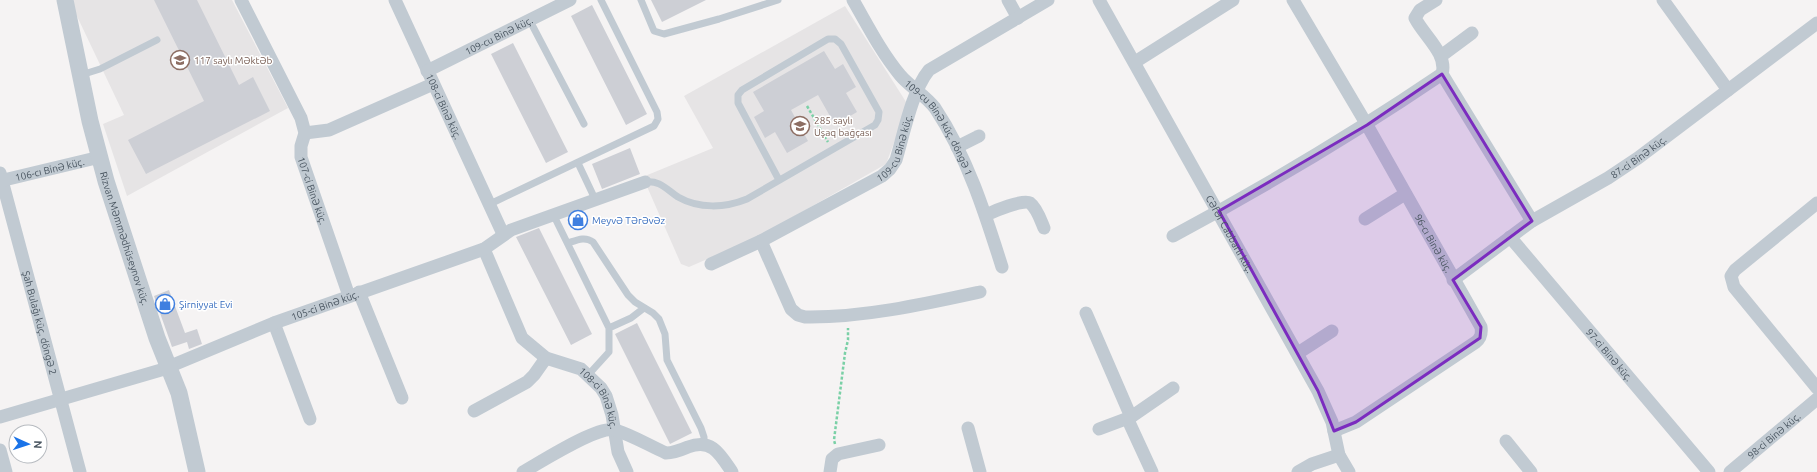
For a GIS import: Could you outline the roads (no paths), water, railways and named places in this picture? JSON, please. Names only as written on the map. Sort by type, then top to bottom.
[{"type":"street","name":"Rizvan Məmmədhüseynov küç.","points":[[65,0],[80,75],[100,157],[117,215],[157,338],[179,393],[197,472]]},
{"type":"street","name":"107-ci Binə küç.","points":[[240,0],[301,118],[305,133],[301,146],[301,157],[354,294],[402,398]]},
{"type":"street","name":"108-ci Binə küç.","points":[[395,0],[503,234]]},
{"type":"street","name":"109-cu Binə küç.","points":[[427,71],[570,0]]},
{"type":"street","name":"109-cu Binə küç. döngə 1","points":[[853,0],[892,66],[902,78],[928,100],[935,109],[957,147],[986,214],[1002,268]]},
{"type":"street","points":[[1008,0],[1018,18]]},
{"type":"street","name":"109-cu Binə küç.","points":[[711,264],[761,241],[882,176],[890,170],[896,160],[917,90],[922,79],[929,70],[1048,0]]},
{"type":"street","name":"Cəfər Cabbarlı küç.","points":[[1099,0],[1298,353],[1328,411],[1339,455],[1349,472]]},
{"type":"street","points":[[1134,62],[1233,0]]},
{"type":"street","name":"96-cı Binə küç.","points":[[1294,0],[1367,125],[1453,280],[1481,327],[1480,338],[1356,422],[1334,431]]},
{"type":"street","points":[[1173,236],[1219,212],[1301,165],[1367,125],[1442,74],[1444,68],[1441,56],[1420,28],[1415,18],[1420,10],[1436,0]]},
{"type":"street","points":[[1663,0],[1728,90]]},
{"type":"street","name":"87-ci Binə küç.","points":[[1453,280],[1532,221],[1608,178],[1638,158],[1817,24]]},
{"type":"street","points":[[1441,56],[1472,33]]},
{"type":"street","points":[[1442,74],[1532,221]]},
{"type":"street","points":[[305,133],[329,130],[433,84]]},
{"type":"street","points":[[957,147],[979,136]]},
{"type":"street","name":"106-cı Binə küç.","points":[[1,178],[100,157]]},
{"type":"street","name":"Şah Bulağı küç. döngə 2","points":[[1,178],[80,472]]},
{"type":"street","name":"105-ci Binə küç.","points":[[0,417],[169,366],[274,323],[484,249],[510,230],[645,182]]},
{"type":"street","points":[[1365,219],[1405,194]]},
{"type":"street","points":[[986,214],[1023,202],[1030,203],[1034,207],[1044,228]]},
{"type":"street","points":[[1817,203],[1734,270],[1731,276],[1734,287],[1817,388]]},
{"type":"street","name":"97-ci Binə küç.","points":[[1510,237],[1709,472]]},
{"type":"street","points":[[761,241],[791,310],[798,315],[805,317],[847,315],[934,302],[980,292]]},
{"type":"street","name":"108-ci Binə küç.","points":[[484,249],[522,338],[546,358],[581,369],[589,374],[601,388],[606,396],[618,452],[627,472]]},
{"type":"street","points":[[1086,313],[1131,417],[1128,420],[1152,472]]},
{"type":"street","points":[[274,323],[310,419]]},
{"type":"street","points":[[1298,353],[1332,331]]},
{"type":"street","points":[[474,411],[527,382],[546,358]]},
{"type":"street","points":[[1099,429],[1131,417],[1173,388]]},
{"type":"street","name":"98-ci Binə küç.","points":[[1730,472],[1817,399]]},
{"type":"street","points":[[968,428],[980,472]]},
{"type":"street","points":[[523,472],[591,435],[604,430],[614,430],[666,453],[672,453],[698,444],[704,444],[717,451],[732,472]]},
{"type":"street","points":[[1506,441],[1531,472]]},
{"type":"street","points":[[830,472],[832,459],[838,454],[879,444]]},
{"type":"street","points":[[0,450],[6,472]]},
{"type":"street","points":[[1298,472],[1312,464],[1339,455]]},
{"type":"lane","points":[[490,204],[654,126],[658,119],[657,112],[601,0]]},
{"type":"lane","points":[[641,0],[654,31],[664,34],[719,19],[778,0]]},
{"type":"lane","points":[[530,21],[584,124]]},
{"type":"lane","points":[[645,182],[654,181],[659,183],[678,197],[695,203],[725,206],[735,204],[747,199],[874,125],[878,120],[879,112],[841,44],[835,39],[828,39],[742,90],[738,95],[738,103],[779,180]]},
{"type":"lane","points":[[80,75],[100,69],[157,40]]},
{"type":"lane","points":[[578,163],[595,199]]},
{"type":"lane","points":[[553,214],[609,328],[609,352],[589,374]]},
{"type":"lane","points":[[568,243],[588,238],[593,242],[628,295],[644,308],[653,313],[662,326],[666,334],[667,360],[701,428],[704,437],[704,444]]},
{"type":"lane","points":[[609,328],[631,318],[644,308]]},
{"type":"place","name":"117 saylı Məktəb","points":[[180,60]]},
{"type":"place","name":"285 saylı Uşaq bağçası","points":[[800,126]]},
{"type":"place","name":"Meyvə Tərəvəz","points":[[578,220]]},
{"type":"place","name":"Şirniyyat Evi","points":[[165,304]]}]
